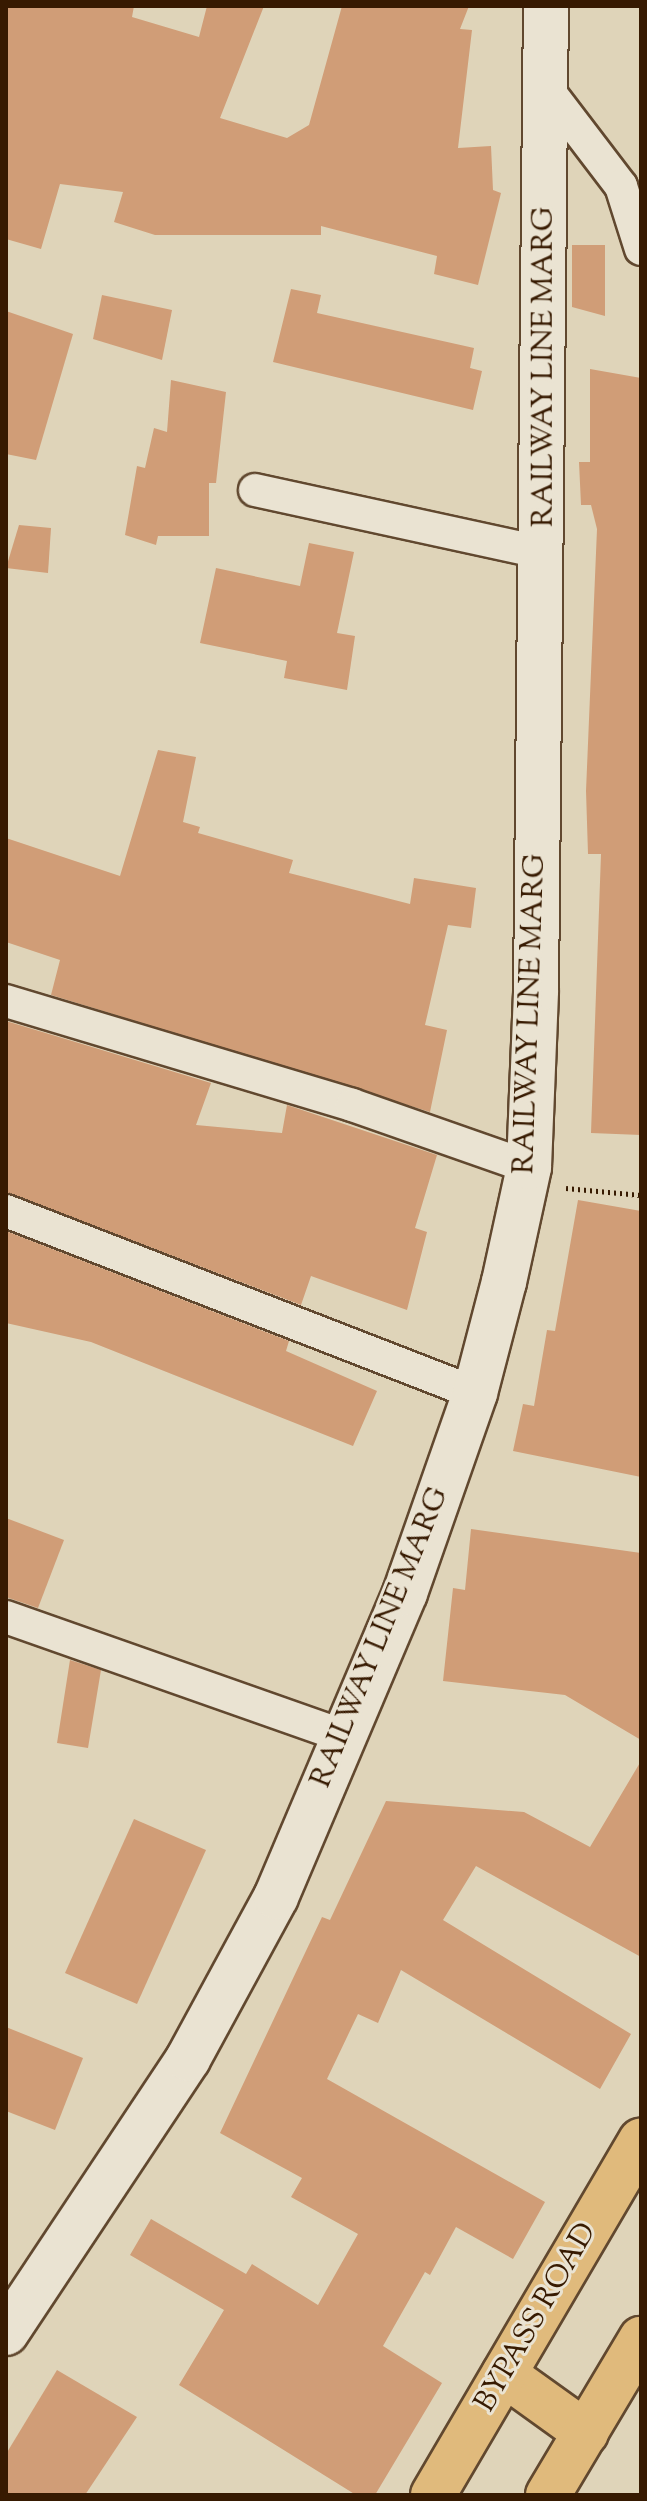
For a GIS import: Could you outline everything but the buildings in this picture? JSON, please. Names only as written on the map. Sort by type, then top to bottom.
[{"type":"main road","name":"RAILWAY LINE MARG","points":[[12,2312],[188,2059],[276,1897],[342,1735],[405,1593],[475,1393],[527,1175],[544,553],[546,6]]},
{"type":"main road","name":"BYPASS ROAD","points":[[433,2495],[641,2141]]},
{"type":"main road","points":[[548,2495],[641,2339]]},
{"type":"main road","points":[[504,2374],[586,2433]]},
{"type":"street","points":[[547,89],[621,186],[641,249]]},
{"type":"street","points":[[255,490],[544,553]]},
{"type":"street","points":[[6,1001],[352,1105],[527,1175]]},
{"type":"street","points":[[6,1211],[475,1393]]},
{"type":"street","points":[[6,1617],[342,1735]]},
{"type":"path","points":[[527,1175],[641,1195]]}]
